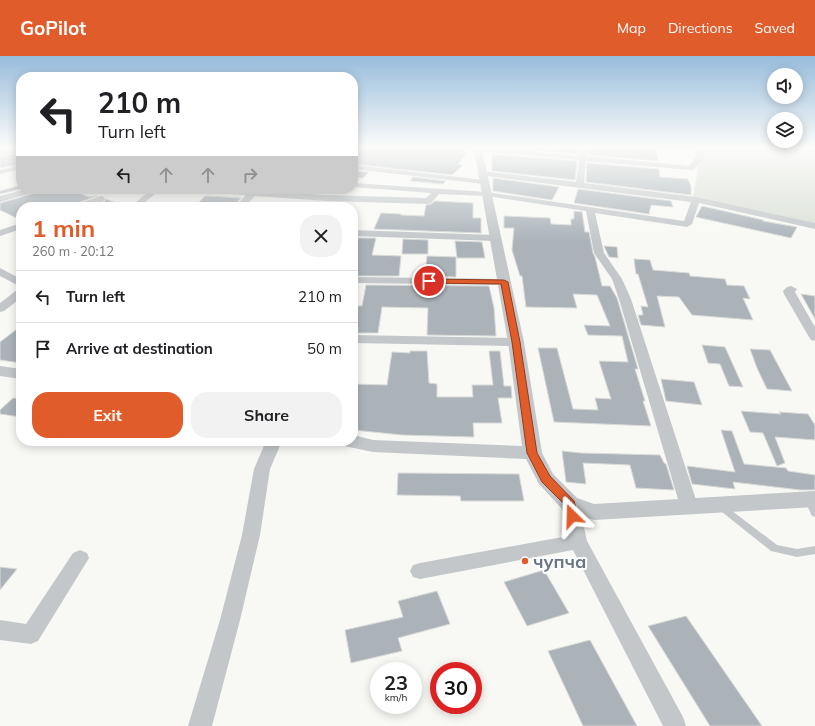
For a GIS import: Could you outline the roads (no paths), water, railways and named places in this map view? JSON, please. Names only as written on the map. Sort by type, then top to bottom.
[{"type":"street","points":[[454,179],[485,183],[580,185],[696,200],[815,226]]},
{"type":"street","points":[[484,179],[516,342],[532,453],[546,479],[570,504],[594,512],[689,506],[812,504]]},
{"type":"street","points":[[580,185],[581,179]]},
{"type":"street","points":[[358,185],[437,191],[485,183],[590,210],[686,224],[696,200]]},
{"type":"street","points":[[268,194],[327,198],[428,201],[437,191]]},
{"type":"street","points":[[0,200],[19,194]]},
{"type":"street","points":[[140,202],[151,194]]},
{"type":"street","points":[[244,202],[252,194]]},
{"type":"street","points":[[325,202],[327,198]]},
{"type":"street","points":[[92,202],[101,199]]},
{"type":"street","points":[[590,210],[599,253],[618,278],[625,298],[689,506]]},
{"type":"street","points":[[0,233],[16,228]]},
{"type":"street","points":[[358,233],[496,238]]},
{"type":"street","points":[[0,271],[16,281]]},
{"type":"street","points":[[358,280],[504,282]]},
{"type":"street","points":[[791,289],[789,291],[790,294],[815,337]]},
{"type":"street","points":[[0,308],[16,296]]},
{"type":"street","points":[[358,339],[516,342]]},
{"type":"street","points":[[0,371],[16,373]]},
{"type":"street","points":[[358,443],[373,446],[532,453]]},
{"type":"street","points":[[200,726],[230,620],[251,535],[262,469],[272,446]]},
{"type":"street","points":[[570,504],[578,542],[675,725]]},
{"type":"street","points":[[420,571],[578,542]]},
{"type":"street","points":[[0,630],[31,634],[80,558]]},
{"type":"lane","points":[[718,505],[774,548],[797,553],[815,550]]},
{"type":"place","name":"чупча","points":[[525,561]]}]
